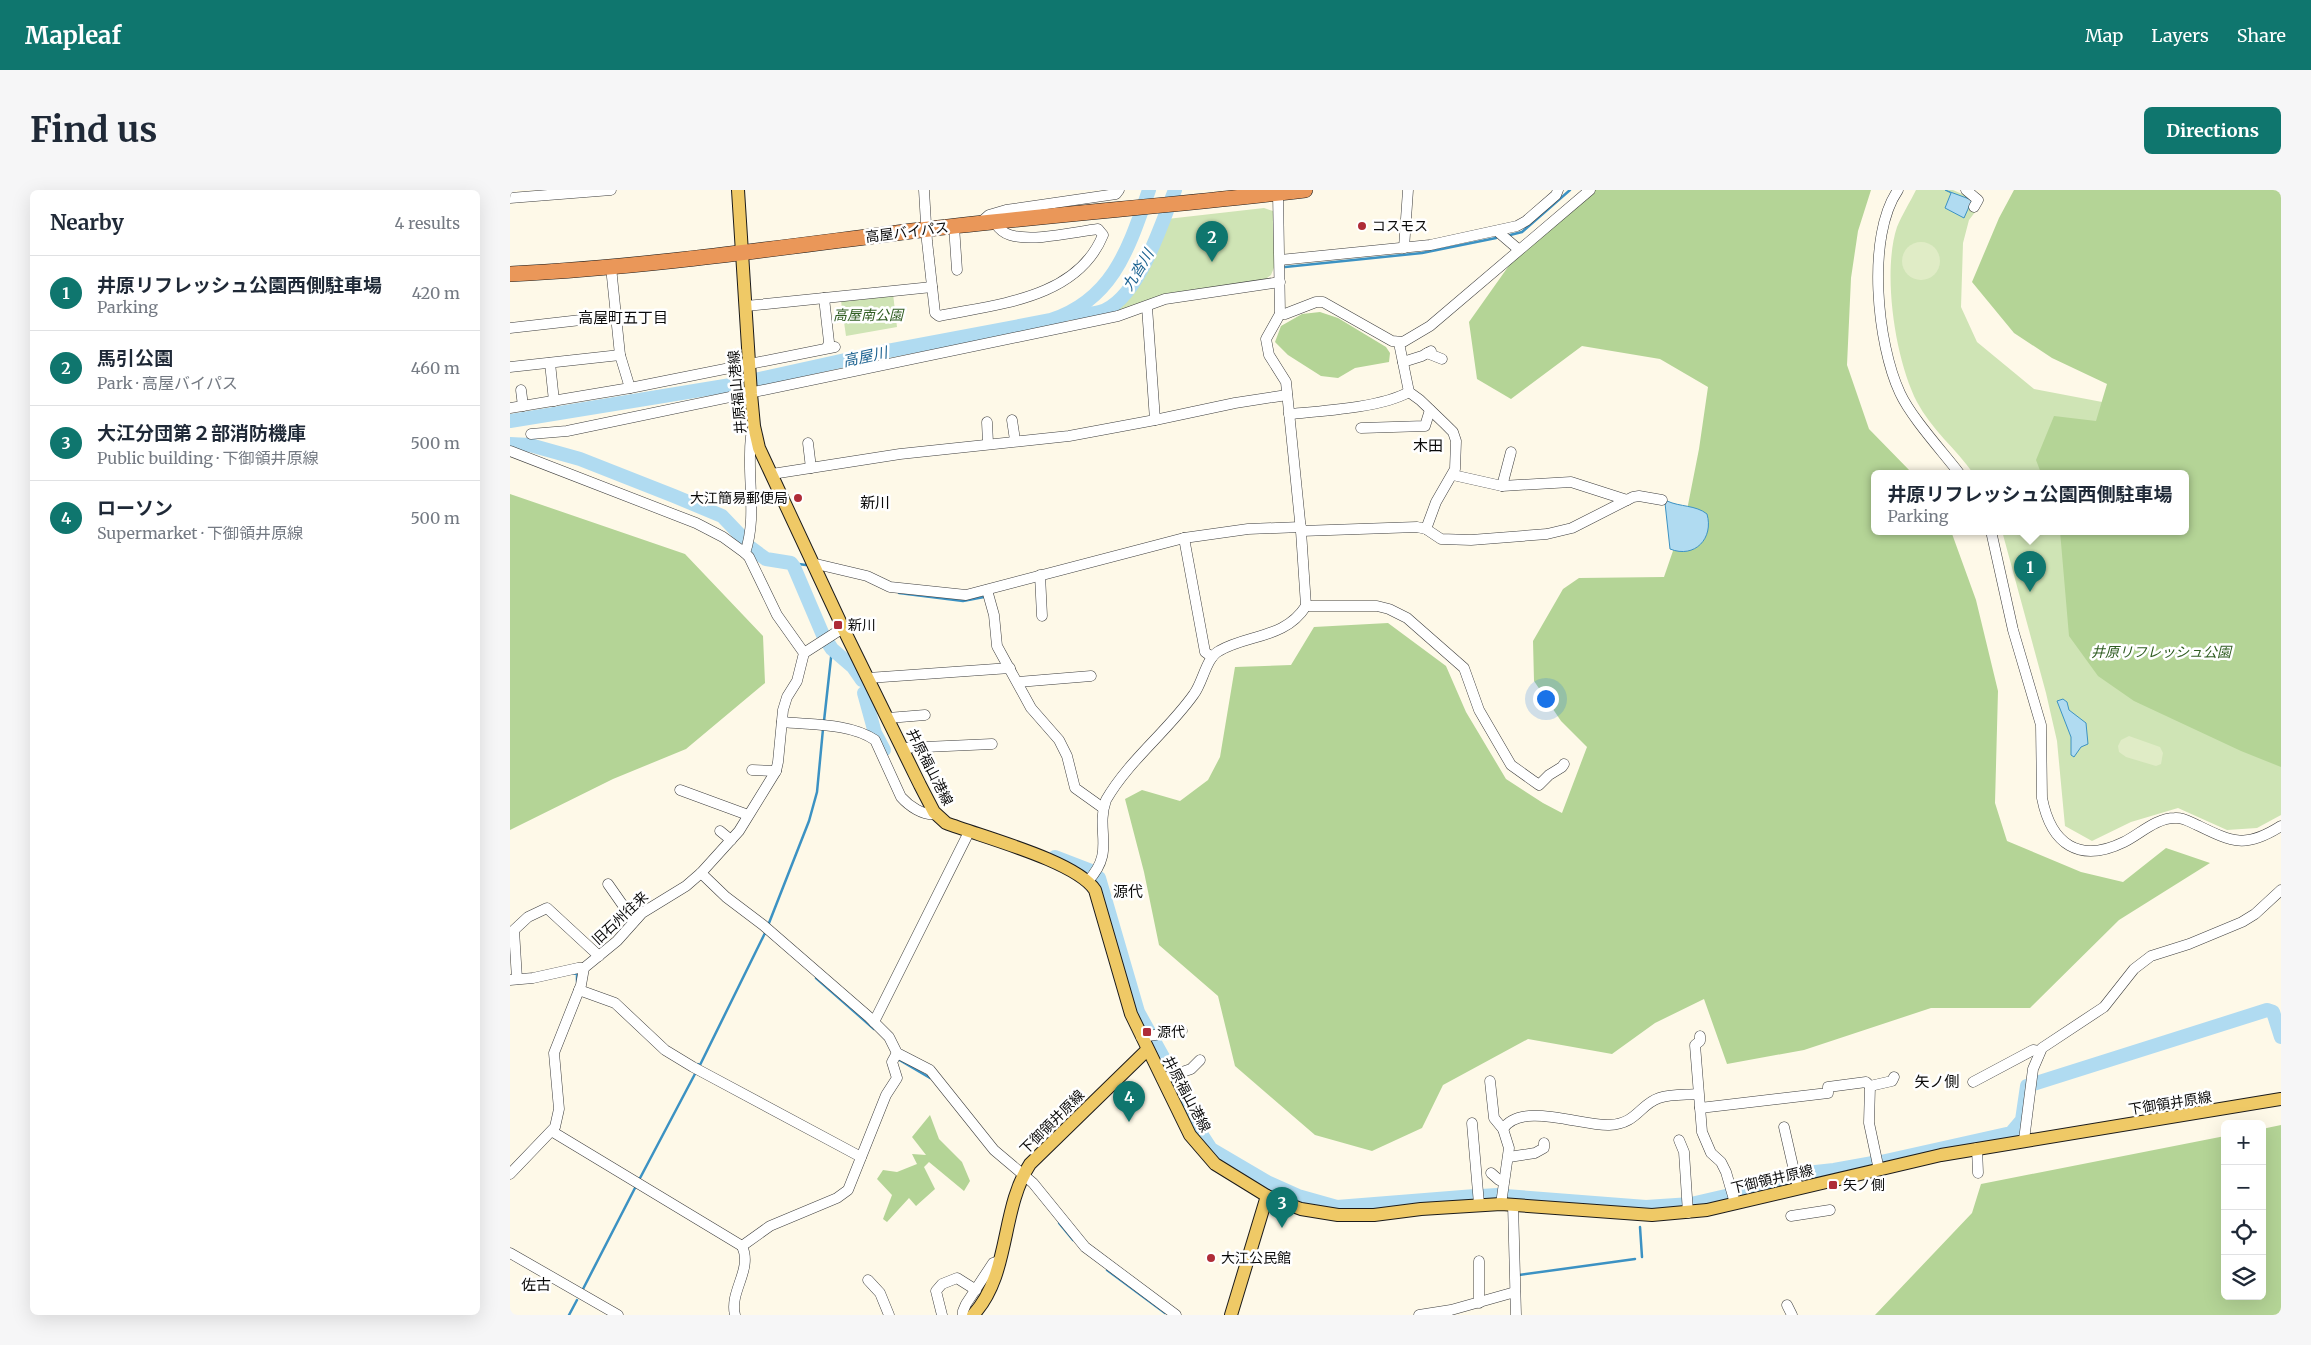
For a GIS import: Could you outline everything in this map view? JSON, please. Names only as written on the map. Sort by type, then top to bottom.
[{"type":"highway","name":"高屋バイパス","points":[[510,274],[611,268],[954,226],[1304,190]]},
{"type":"main road","name":"井原福山港線","points":[[738,190],[744,253],[751,392],[754,426],[759,448],[843,628],[936,814],[946,823],[1064,866],[1088,881],[1095,890],[1123,989],[1148,1036],[1147,1050],[1169,1076],[1190,1135],[1204,1153],[1231,1175],[1267,1196]]},
{"type":"main road","name":"下御領井原線","points":[[972,1315],[988,1296],[1014,1202],[1024,1174],[1040,1154],[1147,1050]]},
{"type":"main road","name":"下御領井原線","points":[[1267,1196],[1286,1205],[1309,1212],[1338,1215],[1374,1215],[1479,1204],[1507,1204],[1634,1214],[1735,1203],[1977,1148],[2281,1100]]},
{"type":"main road","points":[[1231,1315],[1267,1196]]},
{"type":"street","points":[[510,198],[541,193],[611,190]]},
{"type":"street","points":[[924,190],[926,230],[935,313],[939,316],[1029,298],[1049,289],[1081,266],[1103,235],[1098,229],[1030,237],[1010,235],[1001,231],[994,223]]},
{"type":"street","points":[[978,224],[989,215],[1006,210],[1116,194],[1119,190]]},
{"type":"street","points":[[1404,248],[1408,190]]},
{"type":"street","points":[[1280,260],[1430,245],[1516,226],[1526,221],[1556,195],[1558,190]]},
{"type":"street","points":[[1398,343],[1411,338],[1430,326],[1590,190]]},
{"type":"street","points":[[1898,190],[1886,213],[1879,255],[1880,305],[1889,358],[1900,394],[1957,470]]},
{"type":"street","points":[[1966,190],[1978,200],[1974,207]]},
{"type":"street","points":[[1278,193],[1280,314],[1266,339],[1269,355],[1286,382],[1301,529],[1306,606]]},
{"type":"street","points":[[954,226],[957,270]]},
{"type":"street","points":[[1496,231],[1518,250]]},
{"type":"street","points":[[611,268],[620,354],[630,388]]},
{"type":"street","points":[[531,434],[567,431],[1118,316],[1165,299],[1179,296],[1280,282]]},
{"type":"street","points":[[746,306],[932,287]]},
{"type":"street","points":[[510,408],[750,366],[831,348],[824,298]]},
{"type":"street","points":[[1280,314],[1286,314],[1316,302],[1323,302],[1398,343],[1408,392],[1453,432],[1456,440],[1455,469],[1436,502],[1426,529]]},
{"type":"street","points":[[1147,307],[1156,420]]},
{"type":"street","points":[[510,328],[616,316]]},
{"type":"street","points":[[1403,362],[1429,352],[1442,359]]},
{"type":"street","points":[[510,367],[550,364],[620,354]]},
{"type":"street","points":[[550,364],[554,401]]},
{"type":"street","points":[[522,390],[523,406]]},
{"type":"street","points":[[1289,414],[1339,410],[1398,398],[1408,392]]},
{"type":"street","points":[[772,474],[988,443],[1069,436],[1235,403],[1286,395]]},
{"type":"street","points":[[1361,428],[1425,426],[1430,410]]},
{"type":"street","points":[[1012,420],[1015,440]]},
{"type":"street","points":[[987,422],[988,443]]},
{"type":"street","points":[[745,553],[751,515],[750,447],[754,426]]},
{"type":"street","points":[[808,443],[811,468]]},
{"type":"street","points":[[510,451],[696,523],[723,537],[750,557],[777,615],[804,653],[843,628]]},
{"type":"street","points":[[1502,486],[1511,452]]},
{"type":"street","points":[[1452,475],[1502,486],[1571,482],[1627,500]]},
{"type":"street","points":[[812,563],[867,576],[890,587],[966,595],[1184,538],[1248,529],[1409,527],[1426,529],[1442,539],[1471,540],[1547,534],[1572,528],[1627,500],[1639,496],[1662,500]]},
{"type":"street","points":[[1992,535],[2013,630],[2041,725],[2042,798],[2044,809],[2049,824],[2062,842],[2074,848],[2102,850],[2125,842],[2149,826],[2175,818],[2187,820],[2228,840],[2238,841],[2258,838],[2281,826]]},
{"type":"street","points":[[1184,538],[1205,652],[1212,658]]},
{"type":"street","points":[[1040,575],[1042,616]]},
{"type":"street","points":[[986,590],[994,615],[997,646],[1031,708],[1059,740],[1067,756],[1075,788],[1103,808]]},
{"type":"street","points":[[1088,881],[1103,860],[1103,808],[1110,792],[1193,696],[1212,658],[1218,651],[1267,635],[1283,627],[1306,606],[1364,604],[1399,613],[1464,668],[1479,710],[1513,767],[1539,785],[1549,774],[1564,764]]},
{"type":"street","name":"旧石州往来","points":[[584,968],[617,941],[636,918],[660,900],[686,886],[731,840],[776,772],[785,703],[797,681],[804,653]]},
{"type":"street","points":[[868,678],[1010,668]]},
{"type":"street","points":[[1018,682],[1091,676]]},
{"type":"street","points":[[888,718],[924,715]]},
{"type":"street","points":[[782,722],[845,729],[870,736],[875,740],[901,797],[907,804],[923,812],[936,814]]},
{"type":"street","points":[[902,748],[992,744]]},
{"type":"street","points":[[752,770],[776,772]]},
{"type":"street","points":[[680,790],[748,815]]},
{"type":"street","points":[[720,831],[731,840]]},
{"type":"street","points":[[874,1022],[969,832]]},
{"type":"street","points":[[700,873],[874,1022],[888,1037],[895,1055],[892,1062],[897,1078],[886,1095],[852,1184],[843,1195],[780,1222],[742,1246]]},
{"type":"street","points":[[608,884],[622,904],[636,918]]},
{"type":"street","points":[[2024,1140],[2031,1085],[2038,1055],[2104,1007],[2134,969],[2151,956],[2189,944],[2242,922],[2281,890]]},
{"type":"street","points":[[510,1174],[552,1132],[558,1120],[559,1109],[554,1052],[579,990],[584,968],[514,980],[514,930],[543,904],[598,956]]},
{"type":"street","points":[[579,990],[615,1003],[665,1050],[693,1067],[861,1157]]},
{"type":"street","points":[[1148,1036],[1182,1031]]},
{"type":"street","points":[[1700,1036],[1700,1041],[1695,1045],[1702,1132],[1708,1147],[1721,1162],[1726,1172],[1735,1203]]},
{"type":"street","points":[[1973,1082],[2034,1050],[2038,1055]]},
{"type":"street","points":[[895,1055],[930,1070],[994,1150],[1024,1174],[1085,1247],[1176,1315]]},
{"type":"street","points":[[1169,1076],[1190,1069],[1200,1060]]},
{"type":"street","points":[[1870,1086],[1892,1081],[1894,1077]]},
{"type":"street","points":[[1490,1081],[1494,1118],[1503,1129],[1509,1148],[1504,1181],[1516,1315]]},
{"type":"street","points":[[1700,1108],[1828,1093],[1828,1087],[1866,1082],[1870,1086],[1869,1124],[1879,1170]]},
{"type":"street","points":[[1503,1129],[1508,1122],[1525,1116],[1562,1118],[1595,1124],[1617,1124],[1633,1118],[1659,1098],[1698,1094]]},
{"type":"street","points":[[1472,1123],[1479,1204]]},
{"type":"street","points":[[1784,1127],[1798,1188]]},
{"type":"street","points":[[552,1132],[742,1246],[746,1265],[735,1295],[736,1315]]},
{"type":"street","points":[[1679,1140],[1684,1152],[1687,1207]]},
{"type":"street","points":[[1508,1157],[1535,1153],[1544,1148],[1544,1143]]},
{"type":"street","points":[[1977,1148],[1978,1173]]},
{"type":"street","points":[[1491,1173],[1499,1180],[1504,1181]]},
{"type":"street","points":[[1790,1216],[1830,1210]]},
{"type":"street","points":[[510,1252],[618,1315]]},
{"type":"street","points":[[964,1315],[963,1308],[993,1264],[999,1261]]},
{"type":"street","points":[[1479,1261],[1479,1303]]},
{"type":"street","points":[[942,1315],[936,1291],[942,1284],[957,1278],[976,1290]]},
{"type":"street","points":[[868,1280],[880,1293],[889,1315]]},
{"type":"street","points":[[1419,1315],[1451,1310],[1515,1292]]},
{"type":"street","points":[[1787,1305],[1792,1315]]},
{"type":"green space","points":[[1594,190],[1871,190],[1858,231],[1851,278],[1847,365],[1869,429],[1909,470],[1871,470],[1871,535],[1952,535],[1976,600],[1998,691],[1995,803],[2007,841],[2081,872],[2123,882],[2166,848],[2210,863],[2119,920],[2030,1008],[1931,1008],[1804,1050],[1727,1064],[1704,999],[1655,1023],[1612,1054],[1528,1039],[1443,1085],[1422,1128],[1372,1151],[1315,1135],[1235,1066],[1218,996],[1159,945],[1144,872],[1125,799],[1142,790],[1180,801],[1208,780],[1220,757],[1235,667],[1291,665],[1314,627],[1388,623],[1446,666],[1466,712],[1506,779],[1562,813],[1587,747],[1561,721],[1534,681],[1533,641],[1563,589],[1579,578],[1664,577],[1687,510],[1699,449],[1708,387],[1660,359],[1582,346],[1511,399],[1477,379],[1469,322],[1520,250]]},
{"type":"green space","name":"井原リフレッシュ公園","points":[[1916,190],[1953,190],[1982,203],[1969,220],[1963,243],[1961,307],[1977,342],[2034,389],[2228,426],[2281,480],[2281,815],[2257,828],[2227,830],[2178,808],[2131,822],[2092,841],[2065,826],[2057,741],[2046,693],[2003,535],[2189,535],[2189,470],[1971,470],[1923,412],[1909,384],[1902,363],[1893,316],[1891,267],[1897,227]]},
{"type":"green space","points":[[2014,190],[2281,190],[2281,767],[2241,751],[2134,701],[2098,676],[2069,636],[2060,535],[2189,535],[2189,470],[2040,470],[2036,460],[2054,416],[2096,421],[2107,384],[2052,358],[2014,333],[1972,282],[1999,218]]},
{"type":"green space","points":[[1264,208],[1273,211],[1275,265],[1271,275],[1260,283],[1119,311],[1115,306],[1134,288],[1141,277],[1167,219]]},
{"type":"green space","points":[[1921,242],[1935,247],[1940,261],[1935,275],[1921,280],[1907,275],[1902,261],[1907,247]]},
{"type":"green space","name":"高屋南公園","points":[[893,294],[897,327],[846,336],[841,301]]},
{"type":"green space","points":[[1320,312],[1338,318],[1386,347],[1390,353],[1389,362],[1355,368],[1338,378],[1321,376],[1288,355],[1275,342],[1281,326],[1302,314]]},
{"type":"green space","points":[[510,494],[685,554],[763,636],[765,683],[686,749],[613,779],[510,830]]},
{"type":"green space","points":[[2129,736],[2160,747],[2163,753],[2161,764],[2156,766],[2126,757],[2119,752],[2118,746],[2121,740]]},
{"type":"green space","points":[[930,1115],[939,1139],[962,1162],[970,1181],[964,1191],[929,1162],[924,1167],[935,1189],[916,1206],[909,1198],[887,1222],[883,1219],[892,1195],[877,1179],[883,1170],[897,1172],[917,1164],[912,1154],[926,1155],[912,1137]]},
{"type":"green space","points":[[2281,1125],[2281,1315],[1875,1315],[1972,1213],[1981,1184],[2221,1137],[2221,1300],[2266,1300],[2266,1128]]},
{"type":"water","points":[[1945,190],[1972,200],[1964,218],[1945,208],[1951,193]]},
{"type":"water","points":[[1667,501],[1698,509],[1707,514],[1708,531],[1705,538],[1695,549],[1679,551],[1670,549],[1665,503]]},
{"type":"water","points":[[2063,699],[2067,702],[2069,710],[2086,723],[2088,744],[2081,747],[2074,757],[2071,755],[2071,737],[2057,701]]},
{"type":"waterway","name":"高屋川","points":[[510,421],[737,384],[877,353],[1051,320],[1072,311],[1090,299],[1104,285],[1126,251],[1149,190]]},
{"type":"waterway","name":"九沓川","points":[[1070,313],[1089,314],[1100,312],[1114,305],[1126,293],[1147,259],[1175,190]]},
{"type":"waterway","points":[[1510,235],[1522,232],[1570,190]]},
{"type":"waterway","points":[[1285,267],[1422,253],[1496,238]]},
{"type":"waterway","name":"九沓川","points":[[1101,312],[1119,308]]},
{"type":"waterway","points":[[510,444],[530,445],[580,459],[674,496],[722,516],[743,538]]},
{"type":"waterway","points":[[751,548],[766,559],[791,563],[823,635]]},
{"type":"waterway","points":[[791,563],[806,565]]},
{"type":"waterway","points":[[899,593],[963,601],[984,597]]},
{"type":"waterway","points":[[828,643],[832,649],[853,667],[862,680]]},
{"type":"waterway","points":[[824,721],[832,649]]},
{"type":"waterway","points":[[864,693],[875,733],[884,750]]},
{"type":"waterway","points":[[769,923],[809,821],[817,792],[823,729]]},
{"type":"waterway","points":[[1055,857],[1094,872]]},
{"type":"waterway","points":[[1099,878],[1138,1012],[1164,1059],[1194,1123],[1211,1149],[1269,1183],[1298,1196],[1337,1207],[1475,1196]]},
{"type":"waterway","points":[[698,1064],[700,1065],[765,933],[767,934]]},
{"type":"waterway","points":[[572,973],[577,974],[577,982]]},
{"type":"waterway","points":[[816,978],[874,1029]]},
{"type":"waterway","points":[[1881,1162],[2011,1133],[2022,1120],[2027,1086],[2267,1010],[2273,1012],[2281,1037]]},
{"type":"waterway","points":[[896,1058],[930,1078]]},
{"type":"waterway","points":[[639,1180],[696,1072]]},
{"type":"waterway","points":[[1797,1174],[1873,1163]]},
{"type":"waterway","points":[[1737,1193],[1774,1183],[1791,1175]]},
{"type":"waterway","points":[[582,1291],[636,1186]]},
{"type":"waterway","points":[[1481,1196],[1497,1195]]},
{"type":"waterway","points":[[1505,1196],[1646,1207],[1691,1204],[1730,1195]]},
{"type":"waterway","points":[[1059,1223],[1073,1240]]},
{"type":"waterway","points":[[1640,1227],[1642,1257]]},
{"type":"waterway","points":[[1519,1275],[1635,1259]]},
{"type":"waterway","points":[[1107,1270],[1165,1313]]},
{"type":"waterway","points":[[569,1315],[577,1300]]},
{"type":"place","name":"コスモス","points":[[1362,226]]},
{"type":"place","name":"馬引公園","points":[[1212,262]]},
{"type":"place","name":"大江簡易郵便局","points":[[798,498]]},
{"type":"place","name":"井原リフレッシュ公園西側駐車場","points":[[2030,592]]},
{"type":"place","name":"新川","points":[[838,625]]},
{"type":"place","name":"源代","points":[[1147,1032]]},
{"type":"place","name":"ローソン","points":[[1129,1122]]},
{"type":"place","name":"矢ノ側","points":[[1833,1185]]},
{"type":"place","name":"大江分団第２部消防機庫","points":[[1282,1228]]},
{"type":"place","name":"大江公民館","points":[[1211,1258]]},
{"type":"district","name":"高屋町五丁目","points":[[623,318]]},
{"type":"district","name":"木田","points":[[1428,446]]},
{"type":"district","name":"新川","points":[[875,503]]},
{"type":"district","name":"源代","points":[[1128,892]]},
{"type":"district","name":"矢ノ側","points":[[1937,1082]]},
{"type":"district","name":"佐古","points":[[536,1285]]}]
